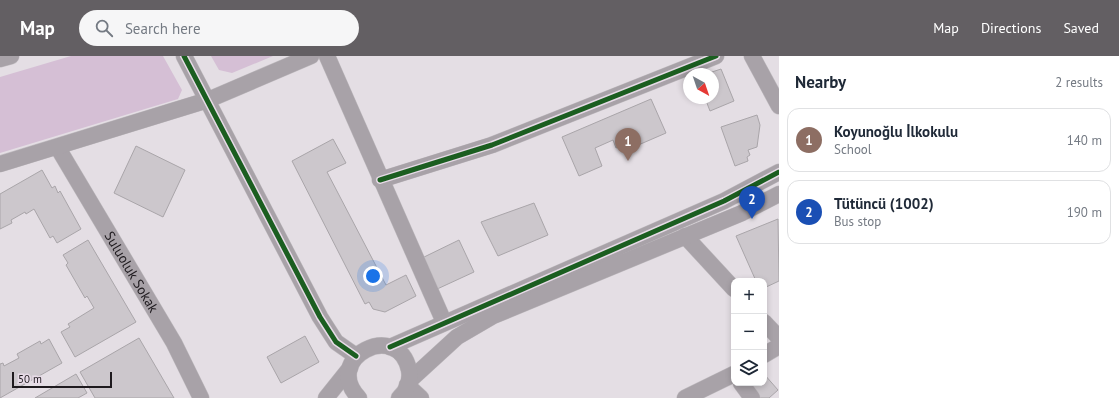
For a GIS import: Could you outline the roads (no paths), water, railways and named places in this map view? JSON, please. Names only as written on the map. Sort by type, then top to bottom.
[{"type":"street","points":[[0,59],[11,56]]},
{"type":"street","points":[[184,56],[320,317],[336,342],[353,362],[350,385],[359,398]]},
{"type":"street","points":[[0,164],[58,148],[208,100],[311,56]]},
{"type":"street","points":[[326,56],[444,322]]},
{"type":"street","points":[[380,180],[492,145],[716,56]]},
{"type":"street","points":[[752,56],[779,106]]},
{"type":"street","name":"Suluoluk Sokak","points":[[58,148],[174,343],[201,398]]},
{"type":"street","points":[[390,347],[444,322],[724,201],[779,172]]},
{"type":"street","points":[[405,388],[457,337],[493,316],[742,213],[779,194]]},
{"type":"street","points":[[685,236],[731,286]]},
{"type":"street","points":[[767,325],[779,338]]},
{"type":"street","points":[[326,398],[353,362],[371,346],[381,345],[390,347],[397,351],[405,361],[409,372],[405,388]]},
{"type":"street","points":[[767,353],[779,346]]},
{"type":"street","points":[[685,398],[731,375]]},
{"type":"street","points":[[743,386],[752,398]]},
{"type":"street","points":[[405,388],[421,398]]},
{"type":"place","name":"Koyunoğlu İlkokulu","points":[[628,161]]},
{"type":"place","name":"Tütüncü (1002)","points":[[752,219]]}]
